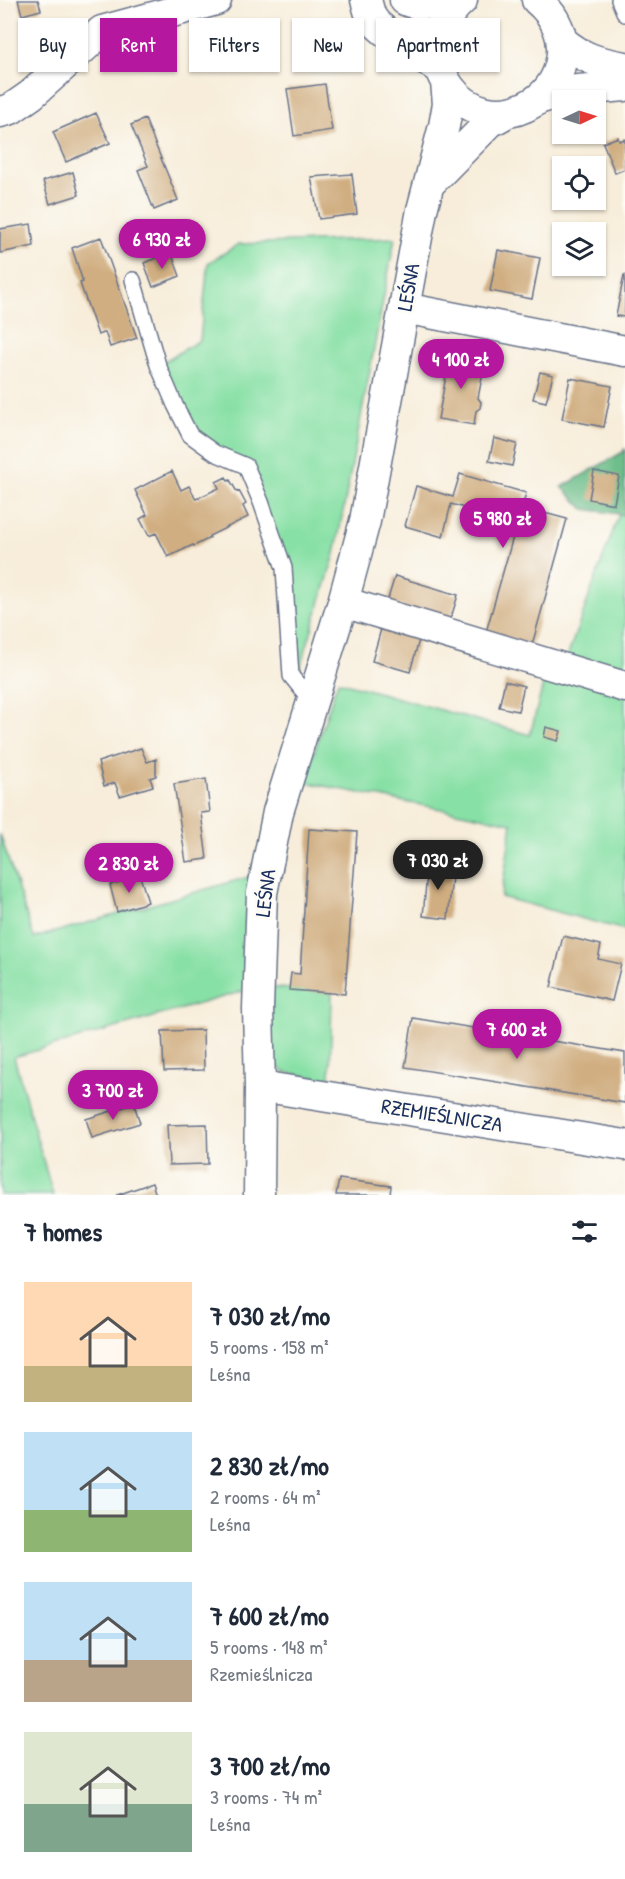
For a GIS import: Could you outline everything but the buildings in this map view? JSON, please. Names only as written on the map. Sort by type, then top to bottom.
[{"type":"street","points":[[0,112],[10,109],[31,95],[102,31],[216,0]]},
{"type":"street","points":[[366,0],[372,20],[423,56],[443,75],[457,96],[470,105],[487,112],[506,113]]},
{"type":"street","points":[[405,0],[434,5],[456,0]]},
{"type":"street","name":"LEŚNA","points":[[259,1195],[258,1008],[262,893],[278,812],[343,602],[365,521],[422,210],[448,104],[437,53],[439,37],[444,22],[462,0]]},
{"type":"street","points":[[538,0],[554,19],[562,41],[559,70],[553,83],[541,98]]},
{"type":"street","points":[[562,41],[577,53],[597,62],[625,67]]},
{"type":"street","name":"LEŚNA","points":[[430,184],[490,122],[506,113],[525,108],[541,98],[567,91],[625,86]]},
{"type":"street","points":[[404,308],[625,351]]},
{"type":"street","points":[[343,602],[625,687]]},
{"type":"street","name":"RZEMIEŚLNICZA","points":[[260,1086],[625,1144]]},
{"type":"lane","points":[[619,0],[625,14]]},
{"type":"lane","points":[[133,280],[159,365],[190,435],[214,453],[246,466],[284,568],[291,676],[312,702]]},
{"type":"green space","points":[[395,238],[335,554],[297,678],[284,568],[246,466],[190,435],[158,365],[200,340],[208,263],[239,244]]},
{"type":"green space","points":[[625,448],[625,515],[584,509],[562,487],[623,452]]},
{"type":"green space","points":[[619,514],[625,515],[625,930],[501,897],[512,823],[304,782],[338,681],[530,735],[548,665],[563,668]]},
{"type":"green space","points":[[0,834],[34,938],[266,872],[258,986],[332,993],[330,1080],[284,1072],[259,1049],[258,987],[14,1057],[53,1195],[0,1195]]}]
